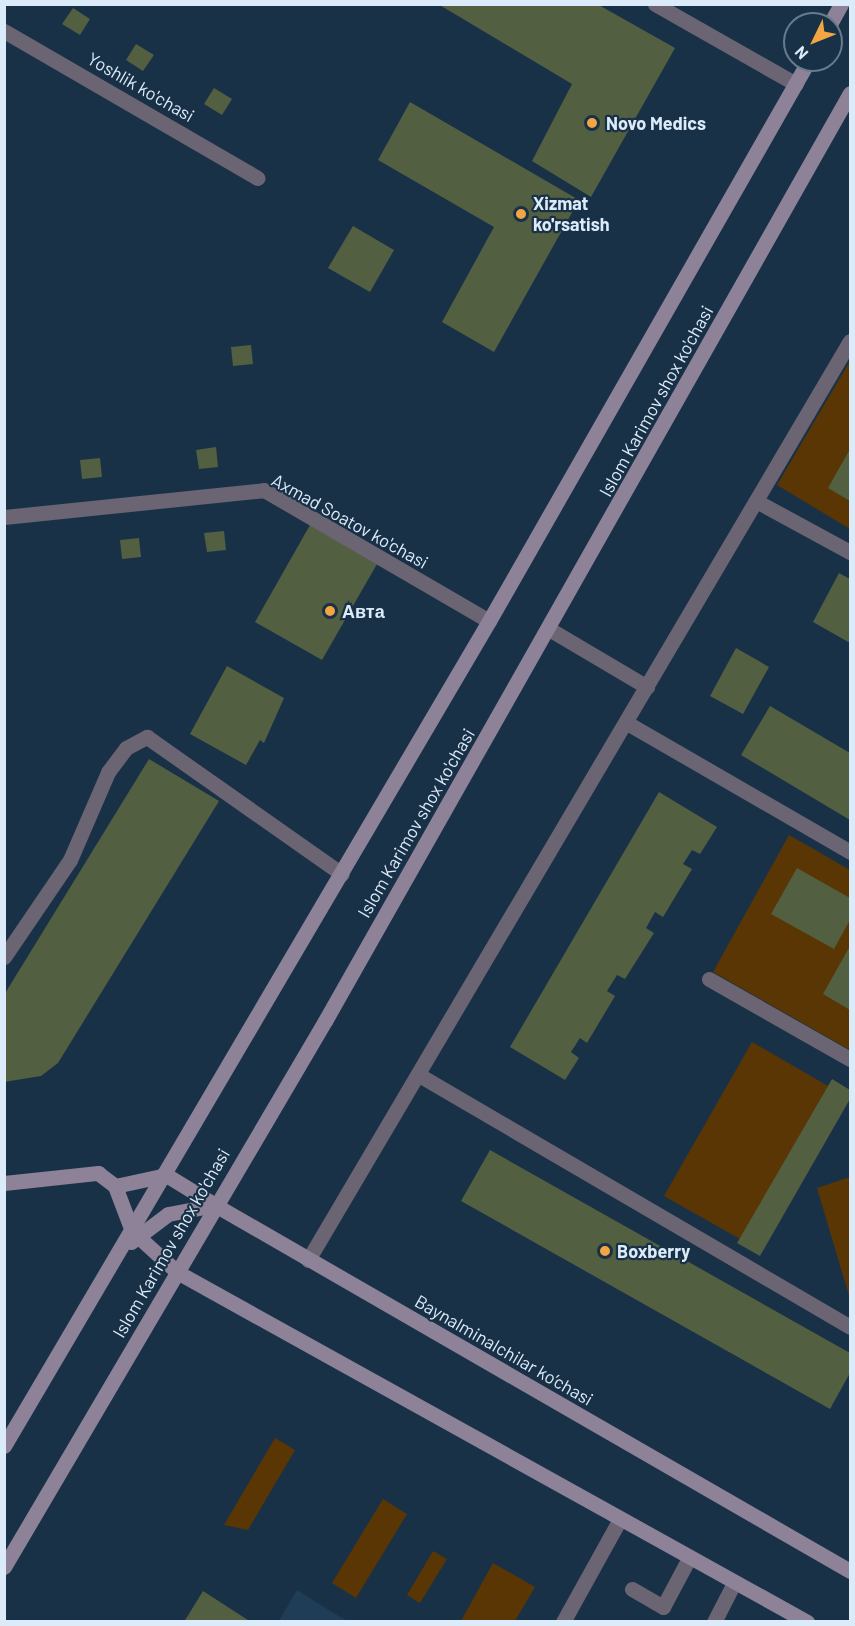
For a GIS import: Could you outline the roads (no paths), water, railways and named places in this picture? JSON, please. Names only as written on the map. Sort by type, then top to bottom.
[{"type":"main road","name":"Islom Karimov shox ko'chasi","points":[[4,1446],[115,1260],[134,1234],[166,1175],[489,621],[802,72]]},
{"type":"main road","name":"Islom Karimov shox ko'chasi","points":[[4,1567],[549,629],[850,93]]},
{"type":"main road","points":[[4,1183],[98,1173],[115,1186],[134,1234],[177,1272],[619,1521],[807,1622]]},
{"type":"main road","name":"Baynalminalchilar ko’chasi","points":[[166,1175],[308,1260],[850,1571]]},
{"type":"main road","points":[[115,1186],[166,1175]]},
{"type":"main road","points":[[134,1234],[168,1214],[215,1205]]},
{"type":"street","points":[[656,4],[796,84]]},
{"type":"street","name":"Yoshlik ko'chasi","points":[[4,30],[258,178]]},
{"type":"street","points":[[308,1260],[627,723],[850,341]]},
{"type":"street","name":"Axmad Soatov ko'chasi","points":[[4,517],[264,490],[489,621]]},
{"type":"street","points":[[756,501],[850,552]]},
{"type":"street","points":[[549,629],[648,687]]},
{"type":"street","points":[[627,723],[850,852]]},
{"type":"street","points":[[4,957],[70,860],[108,772],[126,748],[147,737],[342,874]]},
{"type":"street","points":[[709,979],[850,1059]]},
{"type":"street","points":[[419,1075],[850,1327]]},
{"type":"street","points":[[563,1622],[619,1521]]},
{"type":"street","points":[[632,1589],[663,1607],[689,1558]]},
{"type":"street","points":[[714,1622],[734,1583]]},
{"type":"place","name":"Novo Medics","points":[[592,123]]},
{"type":"place","name":"Xizmat ko'rsatish","points":[[521,214]]},
{"type":"place","name":"Авта","points":[[330,611]]},
{"type":"place","name":"Boxberry","points":[[605,1251]]}]
